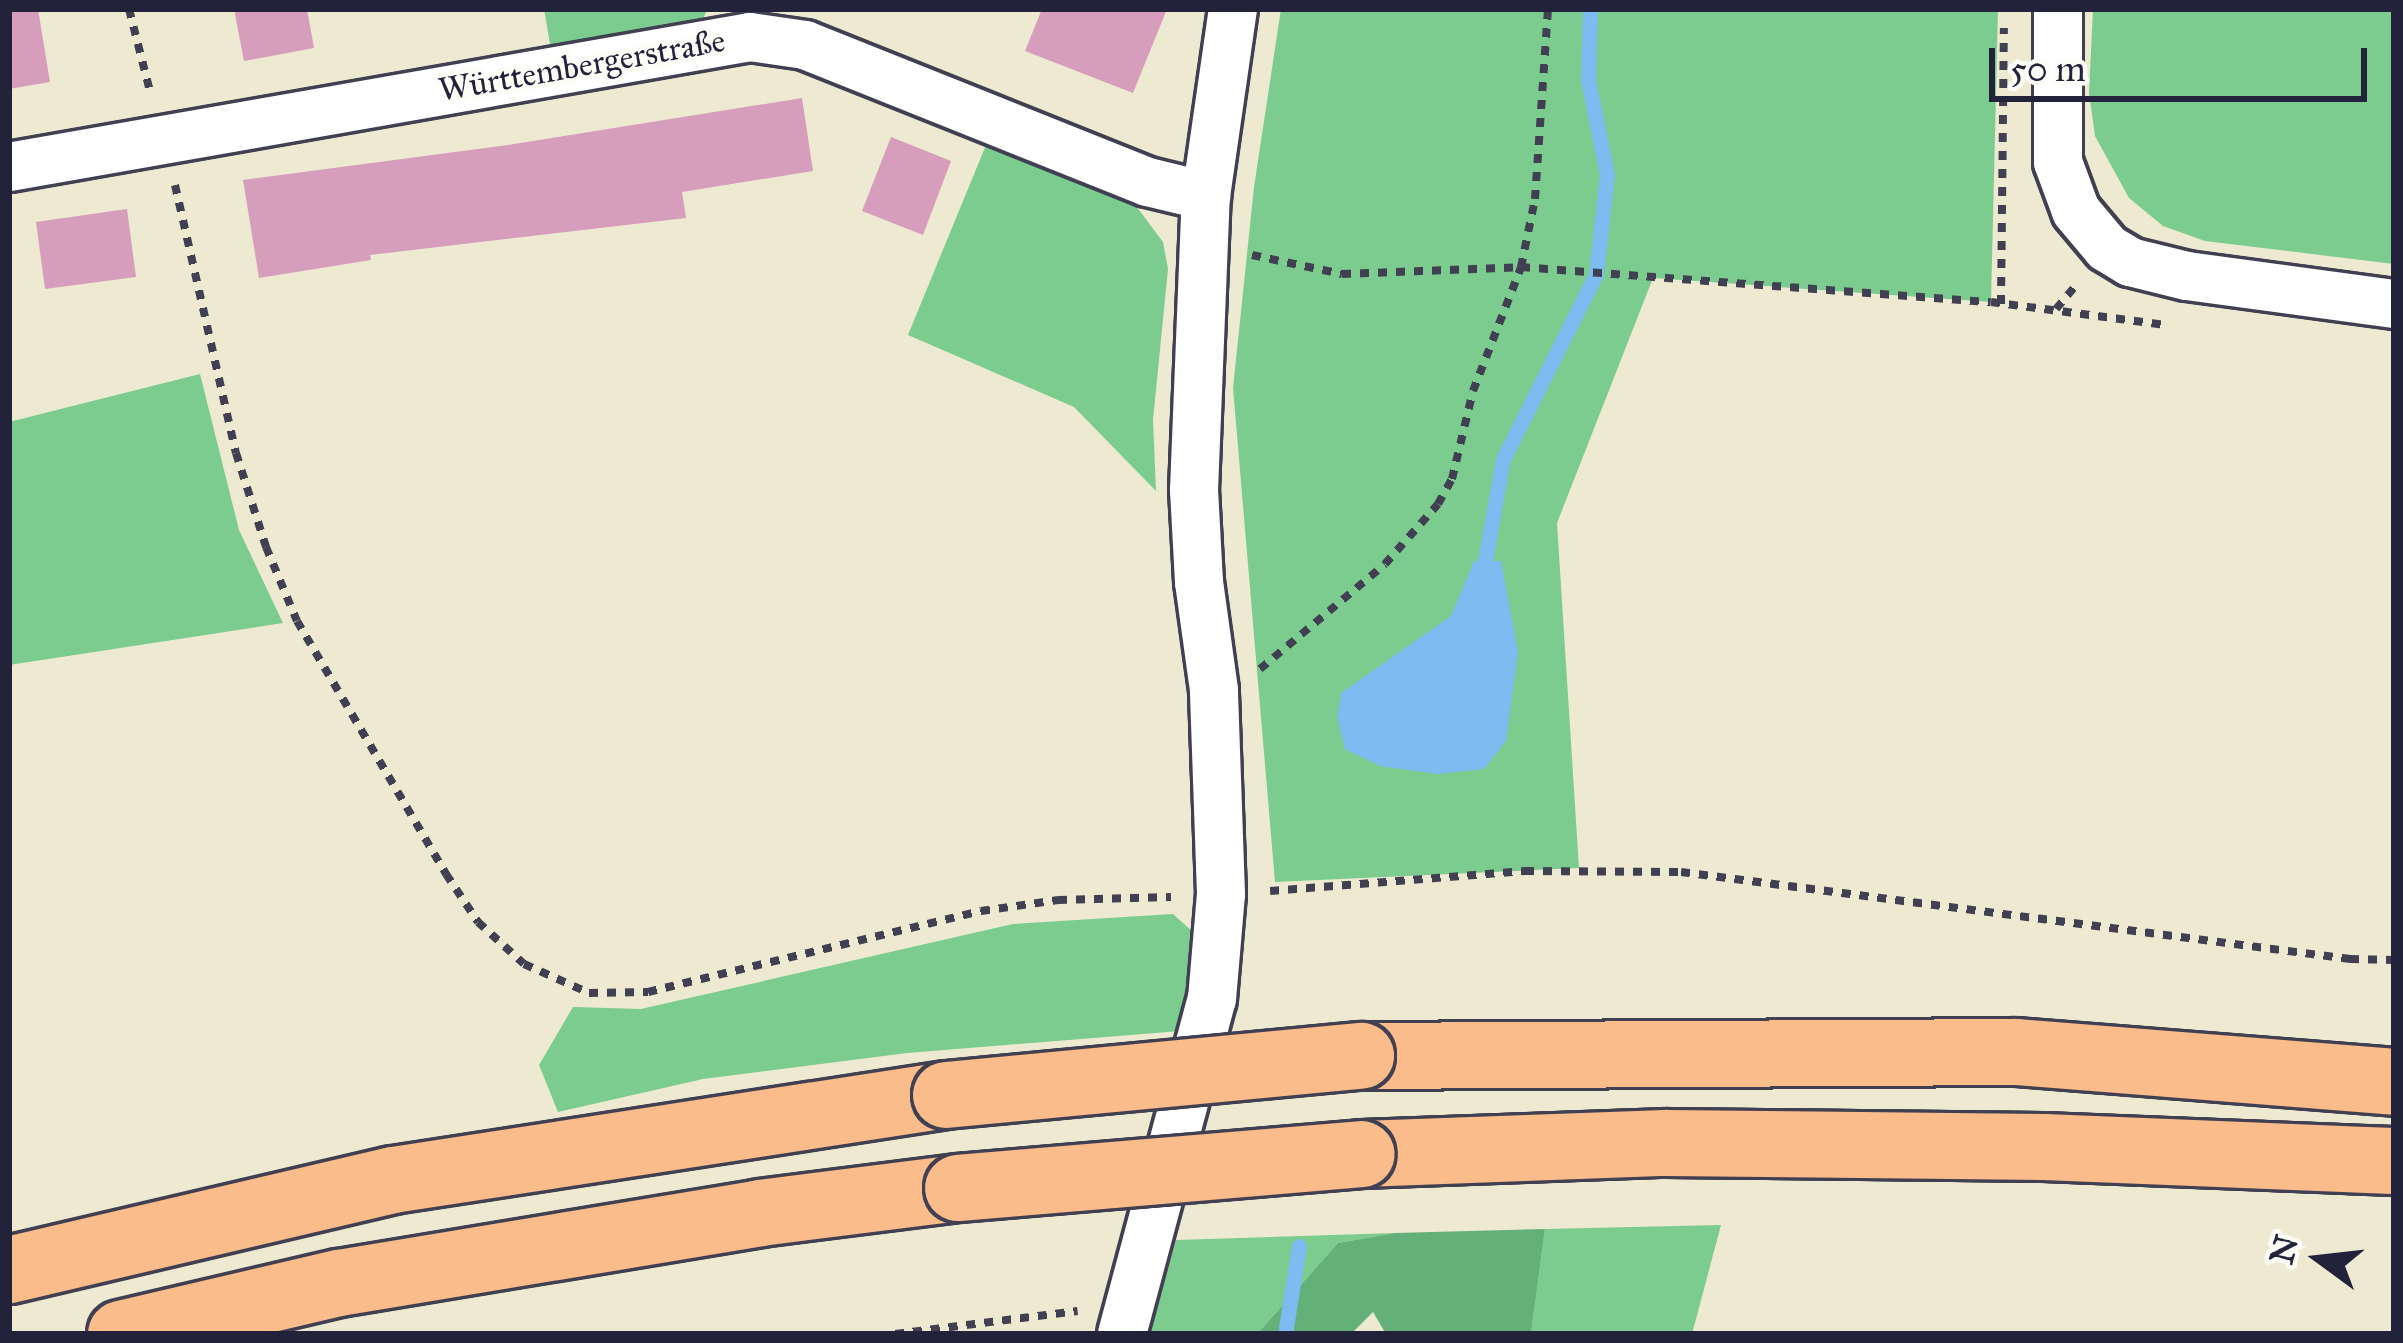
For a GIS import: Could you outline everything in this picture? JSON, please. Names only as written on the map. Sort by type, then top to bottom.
[{"type":"highway","points":[[9,1270],[393,1180],[946,1095],[1361,1056],[2016,1052],[2394,1082]]},
{"type":"highway","points":[[121,1334],[339,1283],[760,1214],[958,1187],[1362,1154],[1666,1143],[2044,1147],[2394,1161]]},
{"type":"street","points":[[1124,1324],[1212,999],[1222,894],[1214,690],[1198,581],[1194,490],[1206,196],[1233,9]]},
{"type":"street","points":[[2059,9],[2058,162],[2076,212],[2107,248],[2131,262],[2187,276],[2394,304]]},
{"type":"street","name":"Württembergerstraße","points":[[9,166],[751,23],[1148,182],[1206,196]]},
{"type":"path","points":[[129,9],[236,453],[266,547],[297,621],[478,922],[524,964],[589,993],[648,992],[981,910],[1058,900],[1222,894],[1525,871],[1681,872],[2350,959],[2394,960]]},
{"type":"path","points":[[1249,677],[1384,564],[1438,504],[1452,479],[1473,391],[1521,267],[1535,200],[1548,9]]},
{"type":"path","points":[[1241,250],[1268,262],[1342,274],[1521,267],[2002,304],[2005,9]]},
{"type":"path","points":[[895,1334],[1080,1311],[1124,1324]]},
{"type":"green space","points":[[544,9],[708,9],[701,22],[552,56]]},
{"type":"green space","points":[[1281,9],[1998,9],[1991,302],[1653,278],[1557,523],[1579,868],[1275,882],[1233,388],[1254,187]]},
{"type":"green space","points":[[2093,9],[2394,9],[2394,264],[2205,241],[2163,226],[2129,198],[2095,136],[2089,93]]},
{"type":"green space","points":[[986,145],[1121,186],[1163,242],[1168,269],[1153,420],[1156,491],[1074,407],[908,335]]},
{"type":"green space","points":[[200,374],[239,530],[283,623],[9,665],[9,422]]},
{"type":"green space","points":[[1173,914],[1193,932],[1180,1031],[907,1053],[703,1079],[558,1112],[539,1065],[573,1007],[641,1009],[1013,924]]},
{"type":"green space","points":[[1721,1225],[1692,1334],[1531,1334],[1545,1229]]},
{"type":"green space","points":[[1545,1229],[1531,1334],[1386,1334],[1373,1312],[1351,1334],[1257,1334],[1338,1243],[1395,1233]]},
{"type":"green space","points":[[1395,1233],[1338,1243],[1257,1334],[1150,1334],[1176,1240]]},
{"type":"water","points":[[1474,561],[1501,561],[1518,652],[1506,741],[1484,769],[1437,774],[1380,766],[1345,749],[1337,717],[1341,693],[1451,616]]},
{"type":"building","points":[[9,9],[38,9],[50,82],[9,89]]},
{"type":"building","points":[[234,9],[307,9],[314,48],[244,61]]},
{"type":"building","points":[[1042,9],[1167,9],[1133,93],[1025,51]]},
{"type":"building","points":[[802,98],[813,171],[682,192],[686,218],[370,255],[371,260],[259,278],[243,180],[508,145]]},
{"type":"building","points":[[891,137],[951,161],[923,235],[862,211]]},
{"type":"building","points":[[127,209],[136,277],[45,289],[36,222]]},
{"type":"waterway","points":[[1485,561],[1503,459],[1596,274],[1607,175],[1588,80],[1590,9]]},
{"type":"waterway","points":[[1285,1334],[1299,1246]]}]
